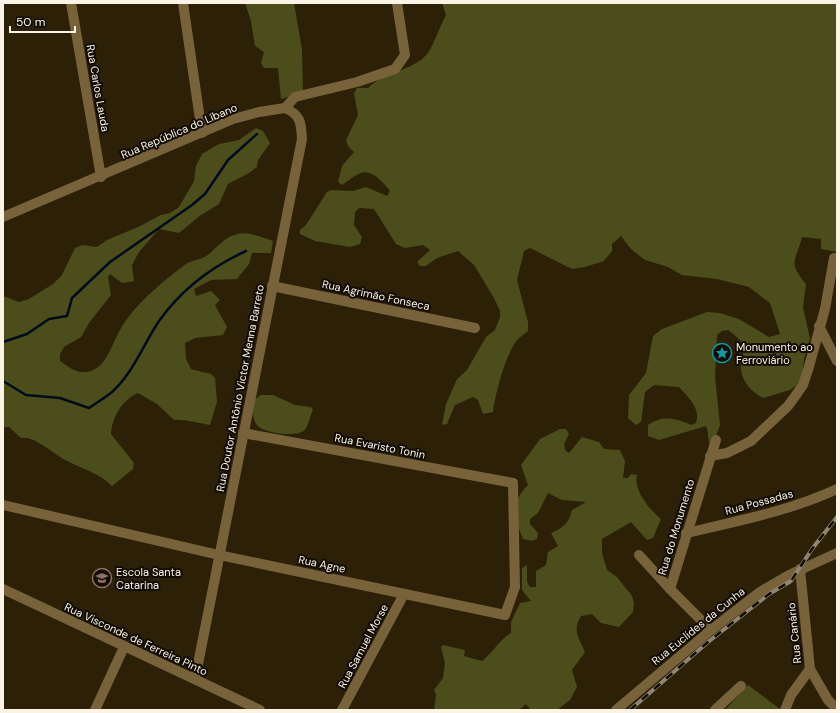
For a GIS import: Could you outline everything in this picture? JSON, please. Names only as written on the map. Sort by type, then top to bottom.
[{"type":"street","name":"Rua Carlos Lauda","points":[[71,3],[101,176]]},
{"type":"street","points":[[183,3],[202,133]]},
{"type":"street","name":"Rua República do Líbano","points":[[3,217],[245,116],[285,108],[295,97],[357,82],[395,69],[405,55],[397,3]]},
{"type":"street","name":"Rua Doutor Antônio Victor Menna Barreto","points":[[195,680],[302,139],[300,121],[296,113],[285,108]]},
{"type":"street","points":[[710,456],[727,453],[743,446],[788,406],[802,385],[825,309],[834,258]]},
{"type":"street","name":"Rua Agrimão Fonseca","points":[[272,286],[475,328]]},
{"type":"street","points":[[819,326],[837,362]]},
{"type":"street","name":"Rua Evaristo Tonin","points":[[243,433],[513,483]]},
{"type":"street","name":"Rua do Monumento","points":[[711,630],[670,589],[686,533],[716,440]]},
{"type":"street","name":"Rua Agne","points":[[3,505],[219,555],[505,615],[515,588],[513,483]]},
{"type":"street","name":"Rua Possadas","points":[[686,533],[770,512],[815,499],[837,490]]},
{"type":"street","name":"Rua Euclides da Cunha","points":[[616,710],[711,630],[760,592],[800,569],[837,553]]},
{"type":"street","points":[[639,555],[670,589]]},
{"type":"street","name":"Rua Canário","points":[[800,569],[810,669],[828,700],[837,709]]},
{"type":"street","name":"Rua Visconde de Ferreira Pinto","points":[[3,589],[260,710]]},
{"type":"street","name":"Rua Samuel Morse","points":[[342,710],[404,594]]},
{"type":"street","points":[[95,710],[124,647]]},
{"type":"street","points":[[785,710],[791,695],[810,669]]},
{"type":"street","points":[[715,710],[741,686]]},
{"type":"shaded area","points":[[245,3],[294,3],[302,49],[303,93],[281,99],[278,68],[264,68],[261,63],[264,52],[255,46],[251,21]]},
{"type":"shaded area","points":[[442,3],[837,3],[837,252],[821,249],[821,239],[802,237],[796,257],[795,266],[806,284],[803,307],[810,339],[804,359],[802,382],[790,390],[763,398],[758,395],[746,383],[741,372],[742,343],[728,330],[722,331],[717,335],[715,377],[720,425],[713,444],[710,444],[709,442],[706,426],[659,440],[648,436],[648,425],[653,422],[664,419],[674,419],[691,425],[696,423],[697,418],[697,412],[693,403],[679,387],[654,385],[645,392],[641,422],[636,425],[628,418],[629,395],[646,373],[653,336],[662,329],[707,312],[720,313],[739,319],[769,337],[780,334],[770,303],[749,287],[717,279],[682,275],[668,267],[645,260],[631,249],[621,236],[612,244],[612,251],[604,261],[585,267],[572,269],[530,248],[524,251],[517,280],[528,322],[528,331],[518,339],[505,363],[493,412],[483,414],[478,400],[473,397],[455,405],[447,424],[442,425],[446,404],[457,379],[467,370],[486,337],[495,330],[500,317],[500,311],[494,298],[474,265],[458,251],[437,258],[426,266],[420,266],[417,262],[430,250],[423,245],[405,248],[396,244],[374,209],[359,208],[355,212],[354,225],[362,237],[360,244],[350,247],[315,241],[300,234],[300,230],[306,225],[327,192],[331,190],[353,191],[366,187],[387,196],[390,191],[388,188],[382,181],[369,173],[361,173],[342,185],[338,182],[342,166],[354,152],[348,146],[346,140],[358,115],[354,93],[357,88],[368,88],[382,78],[421,60],[427,54],[446,15]]},
{"type":"shaded area","points":[[256,128],[263,131],[270,143],[258,160],[257,167],[228,184],[219,204],[201,215],[179,233],[159,229],[139,252],[132,265],[134,281],[122,283],[110,274],[108,277],[111,295],[89,323],[81,337],[64,347],[60,354],[60,361],[74,370],[86,372],[97,368],[105,359],[125,321],[132,312],[159,285],[186,264],[206,256],[224,240],[233,235],[242,233],[251,234],[273,241],[271,253],[252,253],[249,264],[237,279],[211,280],[194,289],[196,296],[211,291],[220,300],[215,305],[227,327],[223,335],[195,338],[185,343],[186,359],[191,369],[211,374],[215,378],[217,402],[210,425],[174,420],[157,404],[138,393],[132,396],[127,400],[116,415],[113,421],[111,434],[134,463],[133,469],[112,486],[96,474],[67,461],[38,442],[32,439],[21,438],[9,427],[3,427],[3,296],[19,302],[29,299],[53,284],[62,275],[75,248],[82,245],[97,247],[107,240],[138,227],[161,215],[170,213],[179,207],[194,181],[196,166],[202,154],[219,144],[239,140]]},
{"type":"shaded area","points":[[261,395],[273,395],[295,405],[311,407],[313,410],[305,430],[295,434],[281,434],[267,431],[258,426],[253,417],[253,410],[255,399]]},
{"type":"shaded area","points":[[560,429],[566,429],[569,434],[564,444],[565,450],[569,453],[582,437],[599,442],[604,449],[620,450],[625,461],[623,478],[628,478],[631,474],[637,475],[636,481],[643,499],[661,519],[653,538],[647,540],[631,522],[602,539],[602,553],[607,570],[617,577],[632,596],[634,603],[633,612],[619,627],[601,623],[592,614],[581,616],[578,621],[577,634],[585,652],[572,670],[577,687],[570,700],[557,710],[531,710],[526,704],[519,710],[434,710],[436,694],[434,690],[443,678],[445,663],[441,647],[443,645],[465,650],[464,656],[482,661],[503,639],[511,633],[511,622],[520,603],[531,601],[522,590],[522,568],[527,565],[527,582],[530,587],[536,587],[536,571],[546,565],[548,552],[558,546],[551,533],[565,524],[572,510],[586,502],[562,500],[548,493],[538,513],[530,519],[530,524],[538,533],[537,539],[532,541],[523,539],[516,517],[516,510],[519,497],[528,485],[521,465],[540,439]]},
{"type":"shaded area","points":[[748,685],[780,709],[780,710],[725,710]]},
{"type":"waterway","points":[[3,342],[27,334],[49,319],[67,316],[72,298],[110,262],[192,205],[205,194],[228,160],[257,134]]},
{"type":"waterway","points":[[3,381],[26,395],[60,398],[89,408],[109,394],[126,376],[153,330],[177,299],[209,272],[246,251]]},
{"type":"railway","points":[[630,710],[708,642],[769,594],[791,581],[812,549],[837,517]]},
{"type":"place","name":"Monumento ao Ferroviário","points":[[722,353]]},
{"type":"place","name":"Escola Santa Catarina","points":[[102,578]]}]
